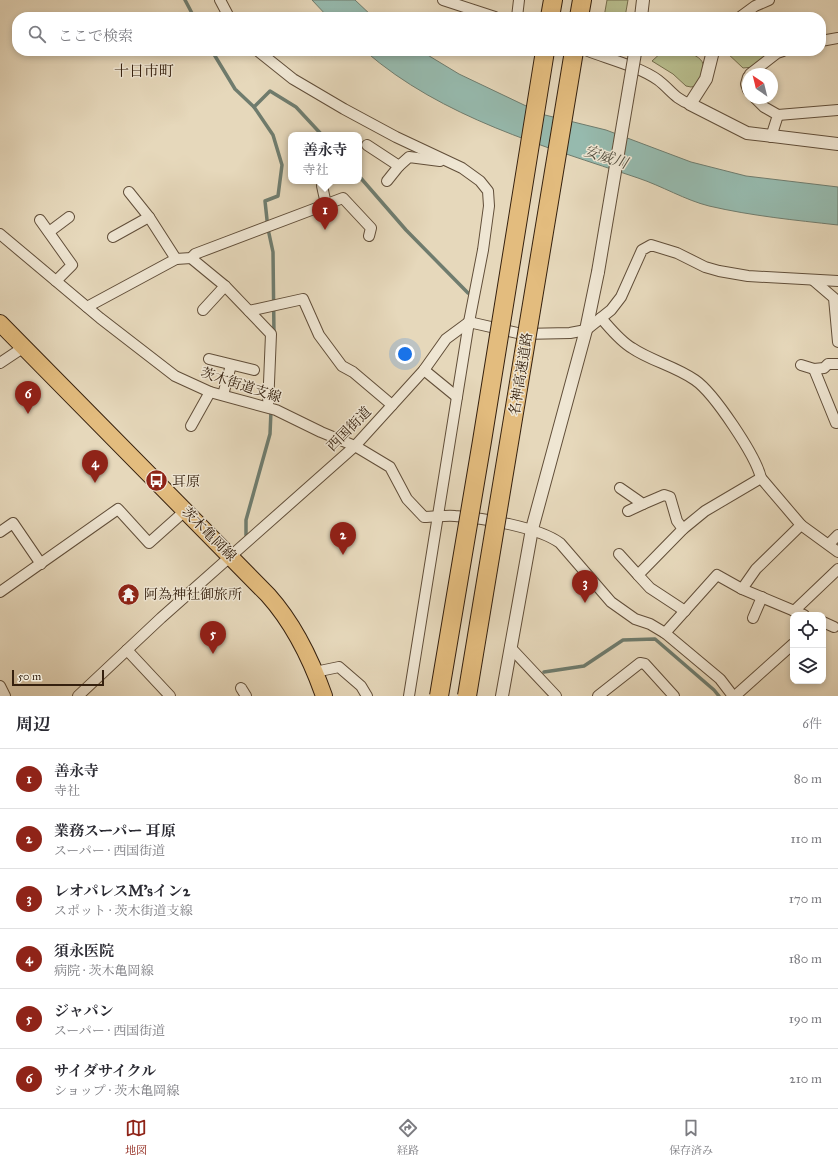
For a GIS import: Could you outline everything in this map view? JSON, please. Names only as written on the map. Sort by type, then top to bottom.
[{"type":"highway","points":[[551,12],[553,0]]},
{"type":"highway","name":"名神高速道路","points":[[439,696],[544,56]]},
{"type":"highway","name":"名神高速道路","points":[[467,696],[573,56]]},
{"type":"main road","name":"茨木亀岡線","points":[[0,323],[231,555],[283,612],[299,639],[315,672],[324,696]]},
{"type":"street","points":[[220,0],[226,12]]},
{"type":"street","points":[[443,0],[480,12]]},
{"type":"street","points":[[518,12],[519,0]]},
{"type":"street","points":[[642,12],[643,0]]},
{"type":"street","points":[[744,12],[751,3],[769,0]]},
{"type":"street","points":[[826,40],[838,38]]},
{"type":"street","points":[[264,56],[293,79],[344,109],[396,137],[462,168],[480,181],[488,191],[489,206],[484,250],[469,322],[439,517],[409,696]]},
{"type":"street","points":[[601,56],[647,74],[657,80],[679,100],[690,104],[747,133],[838,144]]},
{"type":"street","points":[[502,696],[532,529],[586,330],[598,272],[634,56]]},
{"type":"street","points":[[690,104],[706,79],[713,56]]},
{"type":"street","points":[[758,68],[773,56]]},
{"type":"street","points":[[761,104],[778,115],[838,110]]},
{"type":"street","points":[[771,137],[778,115]]},
{"type":"street","points":[[367,145],[399,166]]},
{"type":"street","points":[[387,180],[409,157],[447,161]]},
{"type":"street","points":[[322,186],[326,204]]},
{"type":"street","points":[[129,192],[149,217],[176,259]]},
{"type":"street","points":[[88,307],[176,259],[191,258],[195,254],[343,198],[371,228],[369,236]]},
{"type":"street","points":[[49,232],[69,217]]},
{"type":"street","points":[[113,237],[149,217]]},
{"type":"street","points":[[40,220],[72,266],[56,281]]},
{"type":"street","name":"茨木街道支線","points":[[0,234],[88,307],[175,376],[210,392],[268,407],[354,446],[390,467],[408,499],[424,516],[439,517],[454,515],[532,529],[560,543],[604,595],[618,608],[635,619],[650,624],[665,633],[720,679],[734,696]]},
{"type":"street","points":[[469,322],[522,334],[570,333],[586,330],[611,310],[621,297],[642,250],[651,245],[677,253],[705,267],[748,276],[838,281]]},
{"type":"street","points":[[191,258],[225,286],[271,334],[268,407]]},
{"type":"street","points":[[813,280],[836,299],[838,342]]},
{"type":"street","points":[[203,310],[225,286]]},
{"type":"street","points":[[249,311],[303,299],[319,335],[342,366],[353,372],[392,405]]},
{"type":"street","points":[[601,318],[631,348],[675,368],[696,381],[733,427],[759,467],[761,478],[801,526],[829,544],[838,552]]},
{"type":"street","name":"西国街道","points":[[78,696],[231,555],[354,446],[424,370],[446,339],[469,322]]},
{"type":"street","points":[[0,363],[24,346]]},
{"type":"street","points":[[209,359],[254,370]]},
{"type":"street","points":[[801,365],[814,369],[824,368],[828,364],[838,364]]},
{"type":"street","points":[[223,395],[231,365]]},
{"type":"street","points":[[814,369],[836,423]]},
{"type":"street","points":[[424,370],[457,397]]},
{"type":"street","points":[[191,426],[210,392]]},
{"type":"street","points":[[638,575],[682,529],[705,511],[761,478]]},
{"type":"street","points":[[620,488],[643,504]]},
{"type":"street","points":[[628,511],[664,495],[670,497],[677,521],[682,529]]},
{"type":"street","points":[[0,592],[118,510],[149,544],[186,510]]},
{"type":"street","points":[[0,532],[13,523],[41,564]]},
{"type":"street","points":[[742,588],[756,569],[801,526]]},
{"type":"street","points":[[829,544],[838,535]]},
{"type":"street","points":[[619,554],[650,588],[684,611]]},
{"type":"street","points":[[800,612],[838,569]]},
{"type":"street","points":[[665,633],[717,575],[742,588],[797,612]]},
{"type":"street","points":[[753,618],[762,597]]},
{"type":"street","points":[[826,623],[834,627]]},
{"type":"street","points":[[510,647],[555,696]]},
{"type":"street","points":[[734,696],[790,647]]},
{"type":"street","points":[[128,650],[170,696]]},
{"type":"street","points":[[598,696],[640,663],[645,664],[674,696]]},
{"type":"street","points":[[315,672],[339,667],[361,686],[367,696]]},
{"type":"street","points":[[0,686],[5,696]]},
{"type":"green space","points":[[607,0],[628,0],[626,12],[605,12]]},
{"type":"green space","points":[[658,56],[695,56],[700,59],[703,64],[703,71],[696,86],[691,87],[686,86],[673,74],[652,61]]},
{"type":"green space","points":[[730,56],[764,56],[754,67],[743,68]]},
{"type":"water","points":[[312,0],[355,0],[368,12],[323,12]]},
{"type":"water","name":"安威川","points":[[372,56],[429,56],[459,74],[545,115],[606,130],[691,162],[746,176],[838,187],[838,225],[757,215],[709,206],[691,200],[638,178],[495,128],[427,95],[395,74]]},
{"type":"waterway","points":[[185,0],[191,12]]},
{"type":"waterway","points":[[215,56],[235,89],[254,107],[273,135],[282,165],[278,196],[265,201],[268,229],[273,252],[274,335]]},
{"type":"waterway","points":[[254,107],[270,91],[296,107],[319,132]]},
{"type":"waterway","points":[[362,179],[406,230],[468,293]]},
{"type":"waterway","points":[[246,535],[246,520],[270,434],[271,411]]},
{"type":"waterway","points":[[544,672],[584,666],[623,640],[655,639],[719,696]]},
{"type":"place","name":"善永寺","points":[[325,230]]},
{"type":"place","name":"サイダサイクル","points":[[28,414]]},
{"type":"place","name":"耳原","points":[[157,481]]},
{"type":"place","name":"須永医院","points":[[95,483]]},
{"type":"place","name":"業務スーパー 耳原","points":[[343,555]]},
{"type":"place","name":"阿為神社御旅所","points":[[128,594]]},
{"type":"place","name":"レオパレスM'sイン2","points":[[585,603]]},
{"type":"place","name":"ジャパン","points":[[213,654]]},
{"type":"district","name":"十日市町","points":[[144,71]]}]
